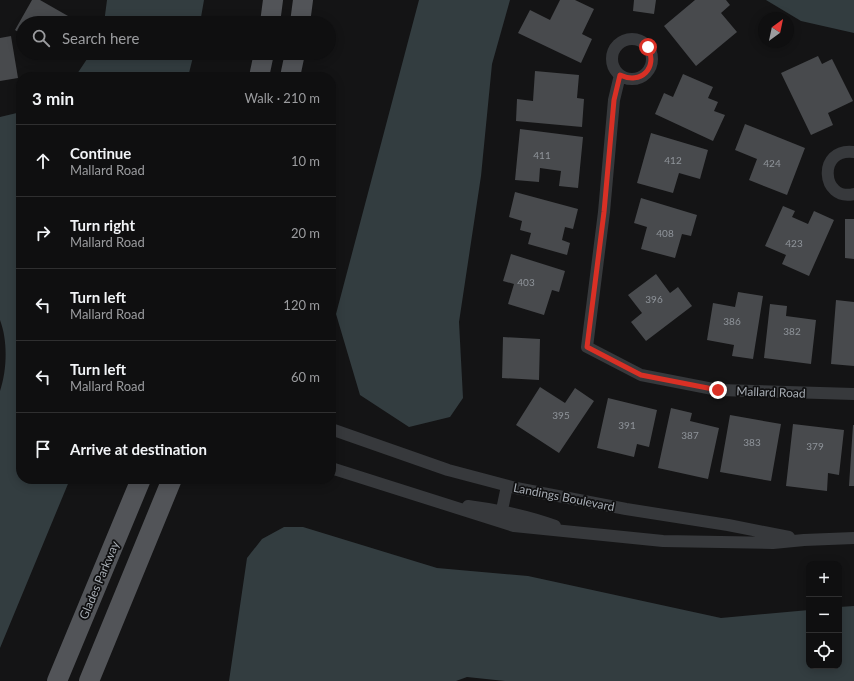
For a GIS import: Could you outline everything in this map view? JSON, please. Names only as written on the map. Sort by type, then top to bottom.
[{"type":"main road","points":[[271,16],[273,0]]},
{"type":"main road","points":[[301,16],[303,0]]},
{"type":"main road","points":[[260,72],[263,60]]},
{"type":"main road","points":[[291,72],[294,60]]},
{"type":"main road","name":"Glades Parkway","points":[[57,681],[139,484]]},
{"type":"main road","points":[[89,681],[170,484]]},
{"type":"street","name":"Mallard Road","points":[[620,75],[614,100],[604,212],[587,347],[641,375],[718,390],[854,394]]},
{"type":"street","points":[[854,152],[846,152],[834,157],[828,169],[827,176],[833,188],[838,192],[844,194],[854,194]]},
{"type":"street","name":"Landings Boulevard","points":[[336,431],[448,470],[507,486],[626,509],[728,525],[804,540]]},
{"type":"street","name":"Landings Boulevard","points":[[336,470],[514,526],[662,541],[773,543],[854,538]]},
{"type":"street","points":[[502,510],[507,486]]},
{"type":"street","points":[[435,502],[502,510],[533,518],[571,532]]},
{"type":"shaded area","points":[[107,0],[204,0],[201,16],[105,16]]},
{"type":"shaded area","points":[[419,0],[510,0],[492,64],[481,176],[459,322],[463,398],[450,417],[409,427],[360,395],[336,314]]},
{"type":"shaded area","points":[[766,0],[854,0],[854,33],[801,21],[794,17],[794,12],[786,12]]},
{"type":"shaded area","points":[[86,60],[192,60],[189,72],[78,72]]},
{"type":"shaded area","points":[[16,113],[16,484],[68,484],[0,648],[0,391],[6,356],[3,328],[0,320],[0,117]]},
{"type":"shaded area","points":[[284,527],[303,527],[437,568],[528,576],[721,618],[806,610],[806,669],[842,669],[842,607],[854,606],[854,681],[505,681],[467,677],[456,681],[229,681],[247,558],[262,539]]},
{"type":"building","points":[[32,0],[40,0],[68,16],[23,16]]},
{"type":"building","points":[[560,0],[575,0],[594,9],[582,34],[592,39],[581,63],[518,33],[530,10],[550,20]]},
{"type":"building","points":[[634,0],[656,0],[654,14],[633,11]]},
{"type":"building","points":[[695,0],[726,0],[730,5],[721,13],[737,32],[696,66],[664,26]]},
{"type":"building","points":[[11,36],[17,72],[16,78],[0,81],[0,38]]},
{"type":"building","points":[[818,56],[822,64],[832,59],[853,101],[828,113],[833,125],[811,135],[781,73]]},
{"type":"building","points":[[535,71],[579,75],[577,98],[584,99],[582,127],[516,121],[517,99],[533,101]]},
{"type":"building","points":[[683,74],[713,87],[708,98],[718,102],[714,111],[725,115],[713,141],[655,114],[664,93],[673,97]]},
{"type":"building","points":[[745,124],[805,148],[787,195],[749,180],[757,159],[735,150]]},
{"type":"building","points":[[520,129],[583,137],[578,188],[559,186],[561,171],[540,168],[539,182],[515,180]]},
{"type":"building","points":[[651,133],[708,150],[700,179],[679,173],[673,193],[637,183]]},
{"type":"building","points":[[515,192],[578,209],[573,229],[565,227],[562,240],[570,243],[567,255],[528,244],[531,233],[520,230],[522,221],[509,217]]},
{"type":"building","points":[[641,198],[697,215],[691,236],[682,234],[675,258],[641,249],[647,227],[634,223]]},
{"type":"building","points":[[783,206],[795,211],[792,217],[808,224],[814,211],[834,220],[809,276],[782,264],[786,255],[765,246]]},
{"type":"building","points":[[845,219],[854,219],[854,259],[845,258]]},
{"type":"building","points":[[511,254],[565,271],[559,292],[552,290],[544,315],[508,304],[514,284],[503,281]]},
{"type":"building","points":[[656,274],[670,293],[678,287],[692,306],[646,341],[631,322],[642,313],[628,295]]},
{"type":"building","points":[[738,292],[763,296],[753,359],[732,356],[734,345],[707,340],[713,303],[735,307]]},
{"type":"building","points":[[836,300],[854,302],[854,366],[831,364]]},
{"type":"building","points":[[770,304],[787,306],[786,316],[816,320],[811,364],[764,358]]},
{"type":"building","points":[[503,337],[540,339],[539,380],[502,378]]},
{"type":"building","points":[[540,387],[565,403],[575,388],[594,401],[559,453],[516,425]]},
{"type":"building","points":[[608,398],[657,410],[649,447],[637,444],[634,457],[597,448]]},
{"type":"building","points":[[671,408],[692,413],[690,421],[719,428],[708,479],[658,468]]},
{"type":"building","points":[[730,415],[781,424],[771,481],[720,472]]},
{"type":"building","points":[[793,424],[844,430],[839,475],[828,473],[827,491],[786,486]]},
{"type":"building","points":[[853,425],[854,486],[849,486]]},
{"type":"route","points":[[648,47],[652,61],[650,67],[646,73],[633,79],[620,75],[614,100],[604,212],[587,347],[641,375],[718,390]]}]
